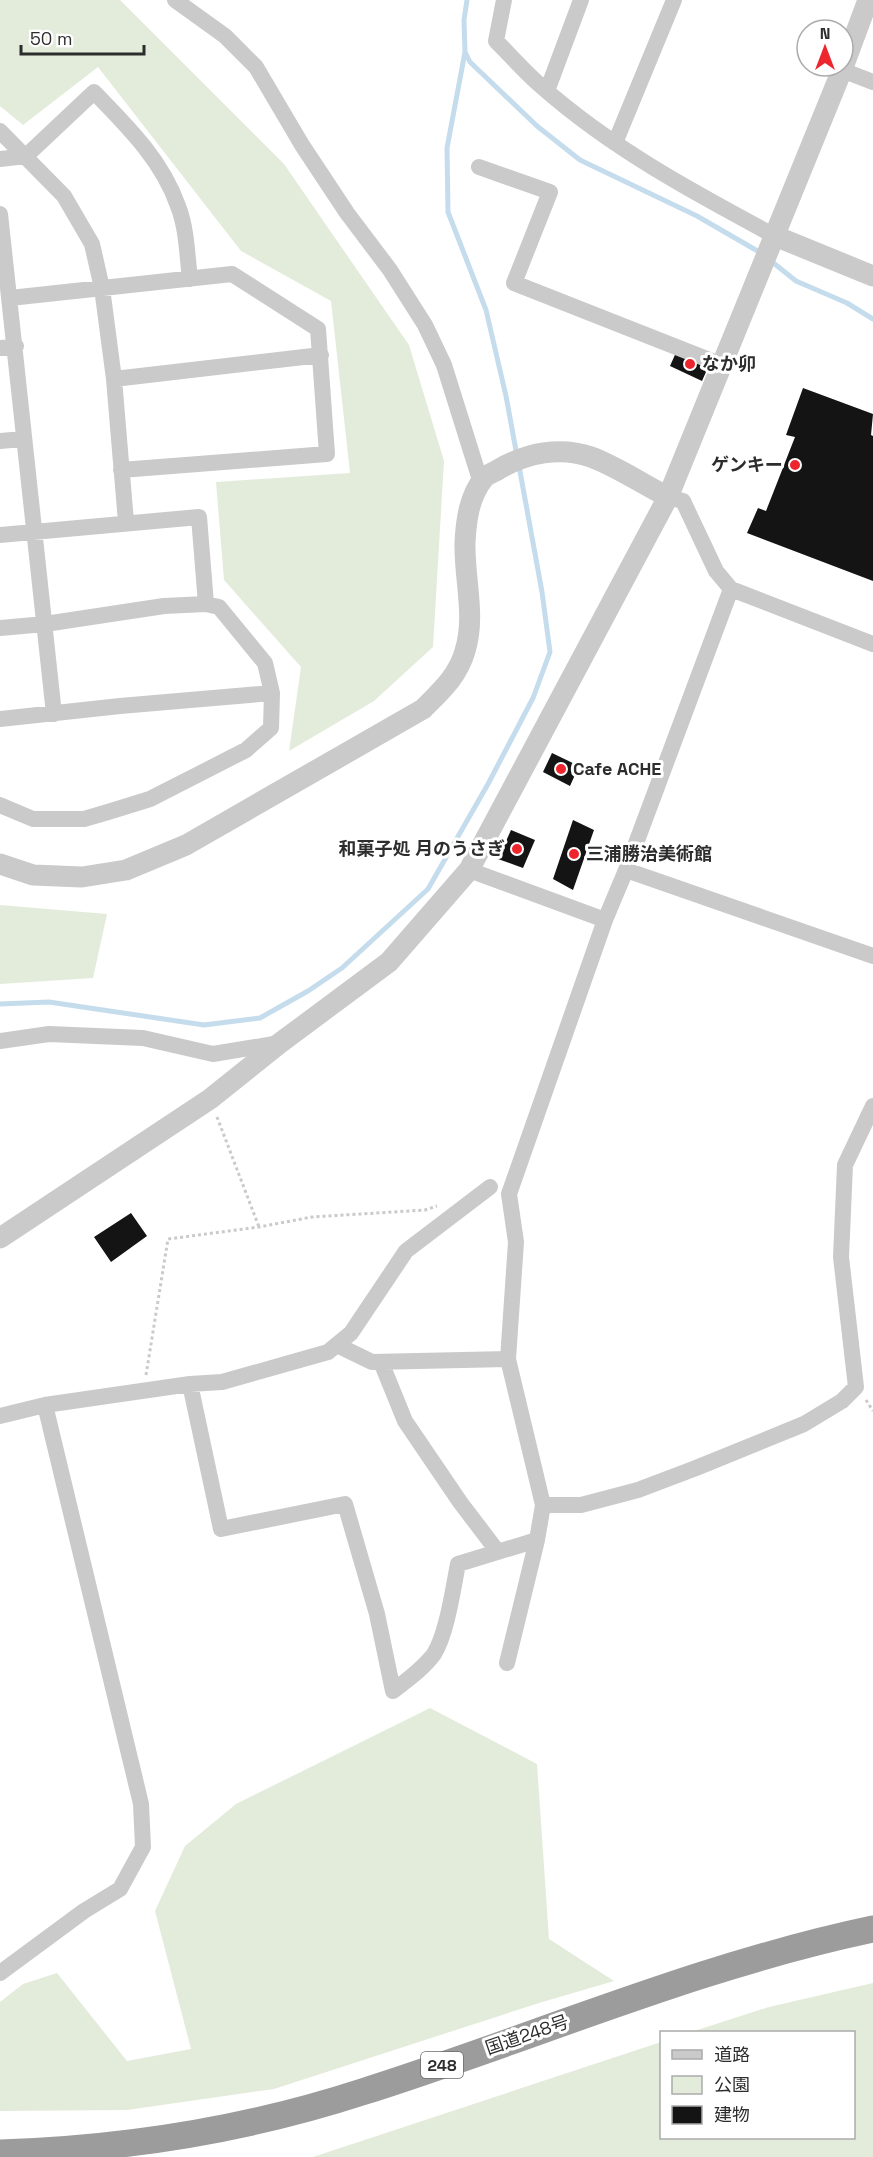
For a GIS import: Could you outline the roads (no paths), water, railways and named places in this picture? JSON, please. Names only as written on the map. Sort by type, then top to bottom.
[{"type":"highway","name":"国道248号","points":[[0,2153],[40,2152],[138,2143],[226,2128],[289,2113],[362,2093],[714,1970],[813,1941],[873,1929]]},
{"type":"highway","name":"国道248号","points":[[99,2157],[162,2149],[241,2134],[362,2103],[677,1992],[798,1958],[873,1940]]},
{"type":"street","points":[[175,0],[225,36],[256,67],[308,155],[390,270],[425,325],[444,365],[483,480]]},
{"type":"street","points":[[504,0],[496,41],[547,90],[615,143],[676,183],[775,236],[873,276]]},
{"type":"street","points":[[547,90],[581,0]]},
{"type":"street","points":[[615,143],[674,0]]},
{"type":"street","points":[[855,34],[867,0]]},
{"type":"street","points":[[855,75],[873,82]]},
{"type":"street","points":[[0,1238],[210,1099],[388,962],[469,870],[668,497],[839,78]]},
{"type":"street","points":[[0,159],[26,156],[94,92],[140,140],[167,180],[179,206],[185,231],[190,279]]},
{"type":"street","points":[[0,131],[64,196],[92,244],[102,288],[114,379],[126,522]]},
{"type":"street","points":[[479,167],[550,192],[514,283],[722,365]]},
{"type":"street","points":[[0,214],[2,253],[10,297],[8,347],[24,439],[54,714]]},
{"type":"street","points":[[10,297],[232,274],[318,329],[327,454],[121,470]]},
{"type":"street","points":[[114,379],[321,355]]},
{"type":"street","points":[[0,441],[24,439]]},
{"type":"street","points":[[0,864],[33,875],[82,877],[126,870],[186,845],[423,708],[451,681],[465,652],[470,629],[465,545],[472,499],[483,480],[512,462],[545,452],[569,452],[590,456],[615,467],[668,497],[683,501],[716,571],[731,589],[873,644]]},
{"type":"street","points":[[0,535],[200,517],[206,604]]},
{"type":"street","points":[[507,1663],[537,1540],[543,1505],[508,1359],[516,1242],[509,1194],[605,920],[626,870],[731,589]]},
{"type":"street","points":[[0,628],[45,624],[164,606],[206,604],[219,606],[265,663],[272,693],[271,728],[246,750],[150,799],[84,819],[33,819],[0,805]]},
{"type":"street","points":[[0,719],[272,693]]},
{"type":"street","points":[[469,870],[605,920]]},
{"type":"street","points":[[626,870],[873,956]]},
{"type":"street","points":[[0,1041],[49,1034],[143,1038],[213,1054],[280,1043]]},
{"type":"street","points":[[543,1505],[581,1505],[638,1490],[804,1424],[842,1401],[856,1387],[841,1257],[845,1165],[873,1106]]},
{"type":"street","points":[[0,1416],[45,1405],[190,1384],[222,1382],[328,1352],[351,1333],[406,1251],[490,1186]]},
{"type":"street","points":[[337,1345],[372,1362],[508,1359]]},
{"type":"street","points":[[381,1362],[405,1421],[460,1502],[498,1552]]},
{"type":"street","points":[[190,1384],[221,1529],[345,1504],[376,1614],[393,1691],[418,1672],[434,1653],[444,1628],[458,1564],[537,1540]]},
{"type":"street","points":[[0,1973],[84,1911],[120,1889],[143,1846],[141,1804],[45,1405]]},
{"type":"waterway","points":[[467,0],[464,20],[465,52],[447,148],[448,212],[486,310],[517,456]]},
{"type":"waterway","points":[[465,52],[470,62],[537,126],[580,160],[697,216],[761,253]]},
{"type":"waterway","points":[[771,261],[796,281],[847,303],[873,319]]},
{"type":"waterway","points":[[0,1004],[49,1002],[204,1025],[260,1018],[308,991],[342,968],[428,889],[488,784],[533,698],[550,652],[542,592],[519,466]]},
{"type":"place","name":"なか卯","points":[[690,364]]},
{"type":"place","name":"ゲンキー","points":[[795,465]]},
{"type":"place","name":"Cafe ACHE","points":[[561,769]]},
{"type":"place","name":"和菓子処 月のうさぎ","points":[[517,849]]},
{"type":"place","name":"三浦勝治美術館","points":[[574,854]]}]
